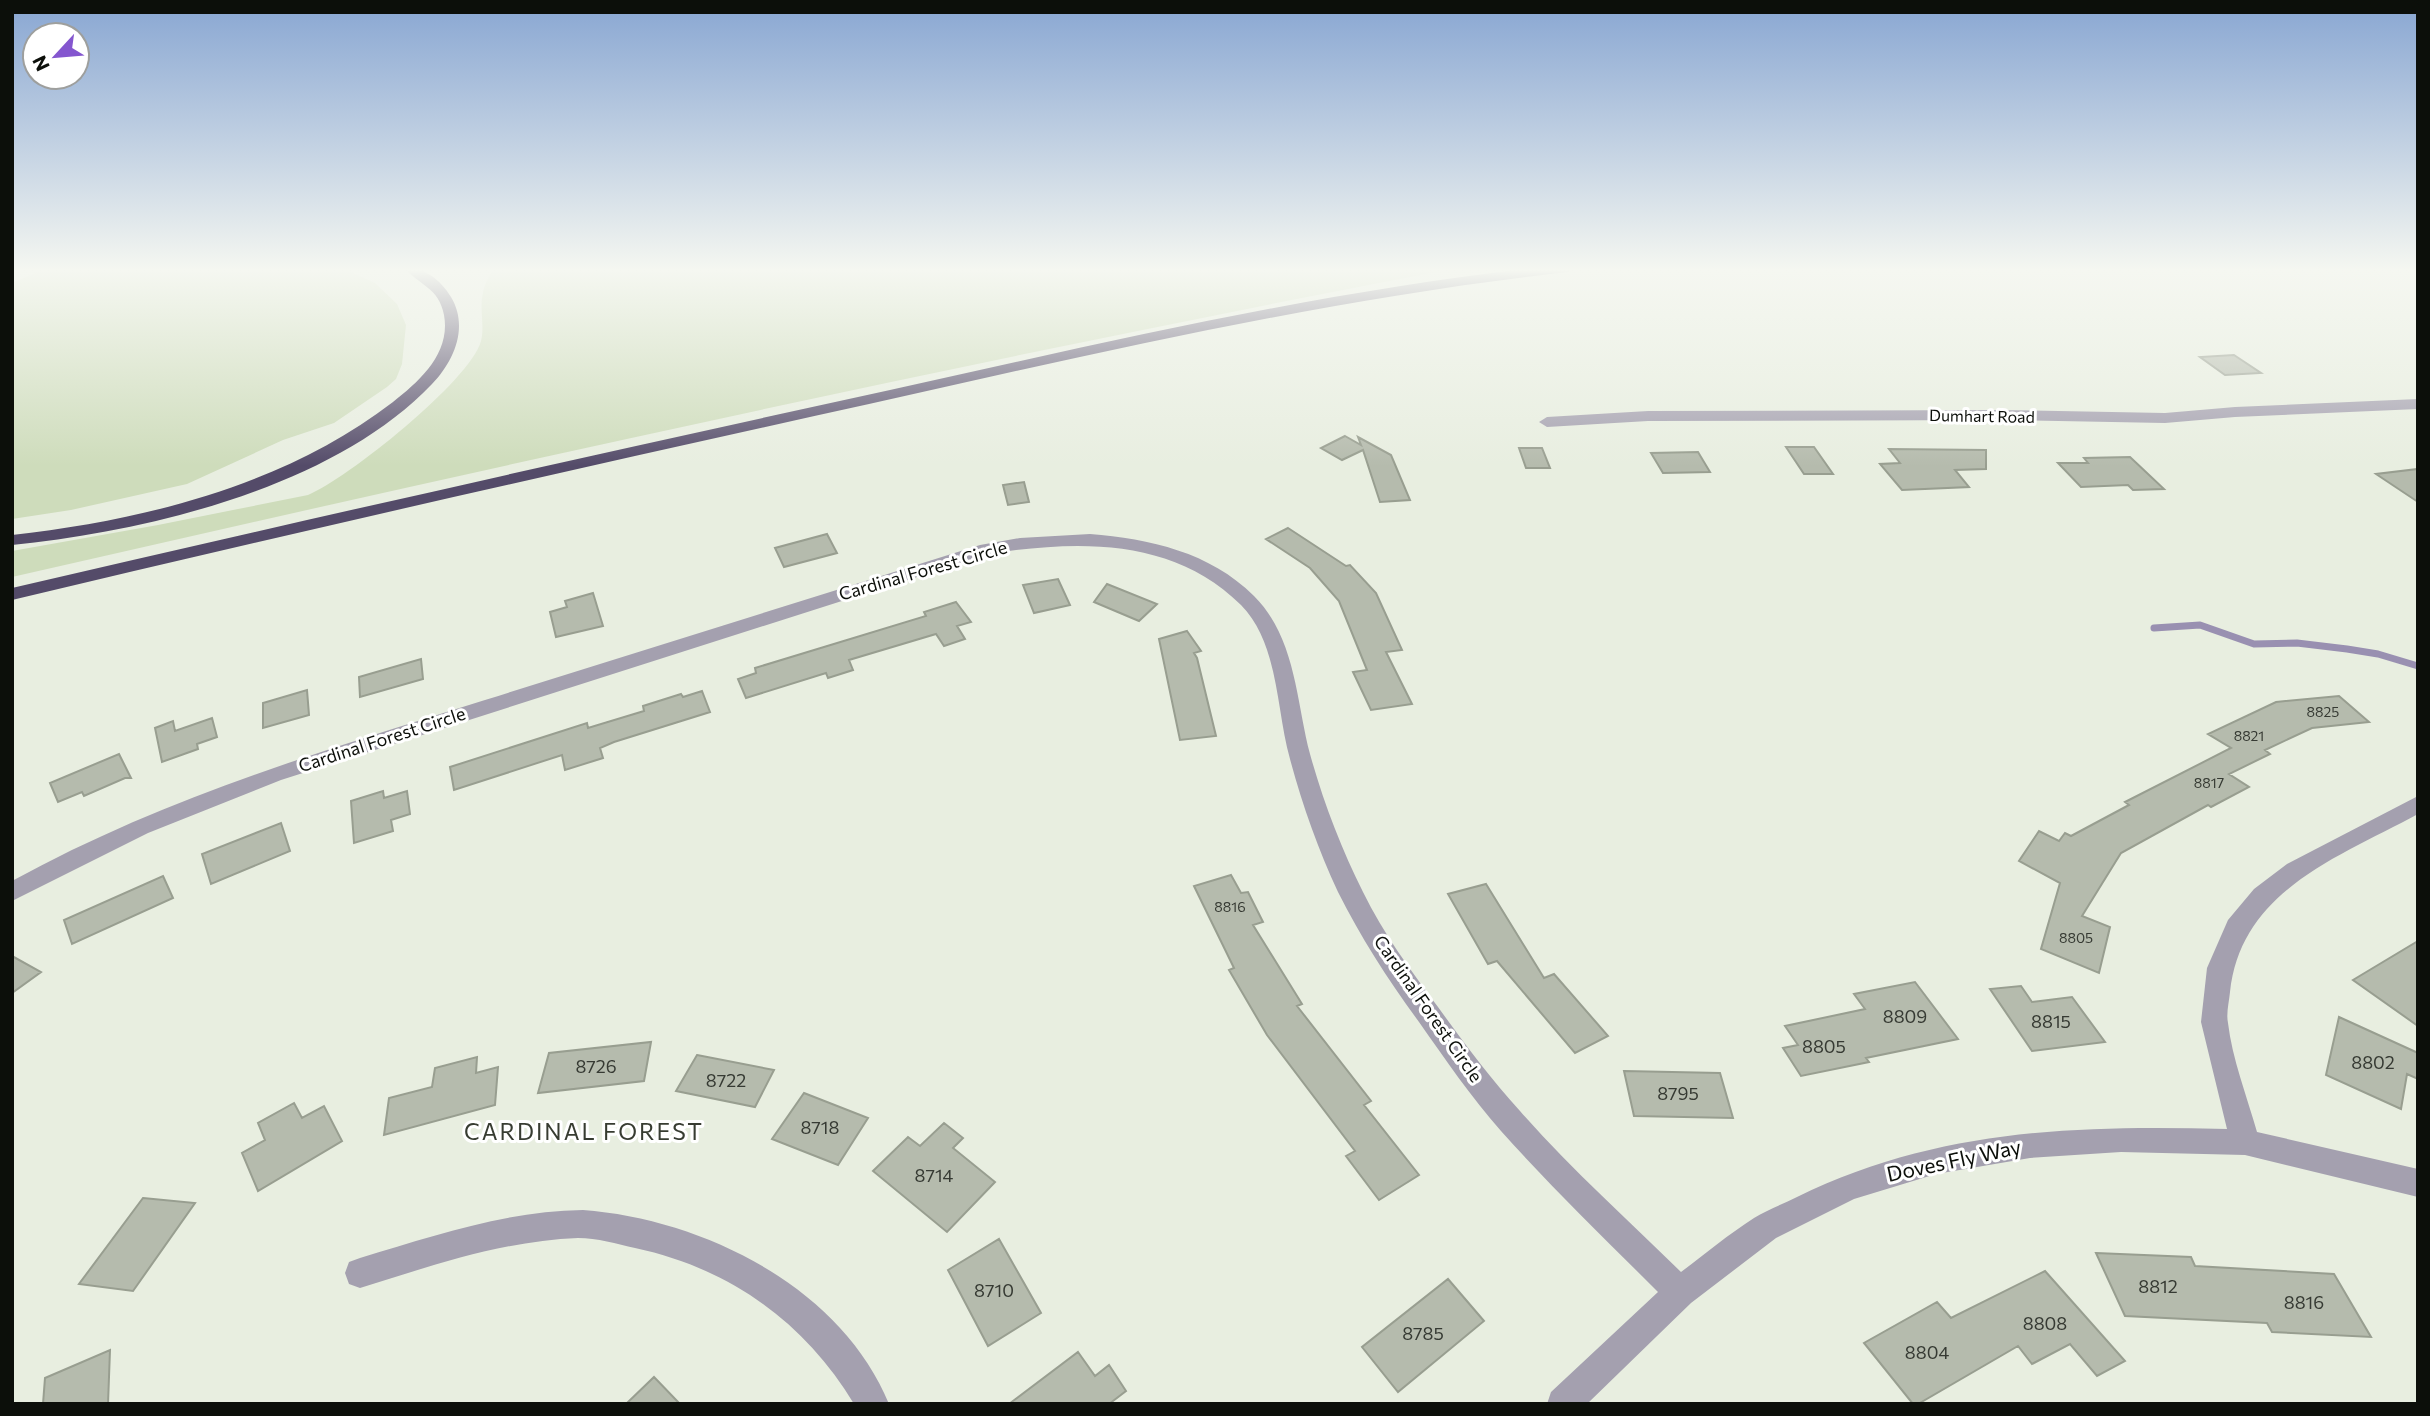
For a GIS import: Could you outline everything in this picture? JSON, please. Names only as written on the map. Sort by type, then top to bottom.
[{"type":"highway","points":[[12,540],[101,527],[165,513],[235,491],[330,450],[372,426],[430,379],[447,355],[452,334]]},
{"type":"highway","points":[[12,594],[646,448],[1176,334]]},
{"type":"street","name":"Dumhart Road","points":[[1547,422],[1647,416],[2001,415],[2165,418],[2235,412],[2418,404]]},
{"type":"street","name":"Cardinal Forest Circle","points":[[12,892],[117,838],[203,800],[273,774],[972,553],[1031,541],[1069,538],[1138,544],[1195,563],[1227,581],[1250,603],[1266,626],[1282,664],[1299,755],[1328,839],[1351,893],[1386,954],[1490,1096],[1548,1160],[1679,1292]]},
{"type":"street","points":[[2245,1142],[2214,1022],[2220,968],[2237,927],[2263,896],[2295,870],[2418,804]]},
{"type":"street","name":"Doves Fly Way","points":[[1563,1404],[1679,1292],[1765,1228],[1848,1187],[1936,1161],[2030,1145],[2121,1139],[2245,1142],[2418,1183]]},
{"type":"street","points":[[359,1273],[493,1234],[581,1224],[652,1235],[712,1256],[765,1283],[815,1325],[858,1376],[873,1404]]},
{"type":"green space","points":[[12,334],[405,334],[402,364],[396,379],[334,423],[283,440],[187,484],[71,510],[12,519]]},
{"type":"green space","points":[[482,334],[1124,334],[733,416],[12,577],[12,551],[308,495],[377,450],[432,403],[455,380],[481,341]]},
{"type":"building","points":[[2234,355],[2261,373],[2225,375],[2200,357]]},
{"type":"building","points":[[1345,436],[1361,445],[1358,437],[1391,455],[1410,500],[1380,502],[1363,450],[1342,460],[1321,448]]},
{"type":"building","points":[[1786,447],[1814,447],[1833,474],[1804,474]]},
{"type":"building","points":[[1519,448],[1542,448],[1550,468],[1526,468]]},
{"type":"building","points":[[1889,449],[1986,450],[1986,469],[1955,470],[1969,487],[1902,490],[1880,464],[1900,463]]},
{"type":"building","points":[[1698,452],[1710,472],[1663,473],[1651,453]]},
{"type":"building","points":[[2130,457],[2164,489],[2133,490],[2128,485],[2081,487],[2058,463],[2088,463],[2084,458]]},
{"type":"building","points":[[2418,469],[2418,502],[2376,474]]},
{"type":"building","points":[[1024,482],[1029,502],[1008,505],[1003,485]]},
{"type":"building","points":[[1288,528],[1346,566],[1350,565],[1376,593],[1402,650],[1386,652],[1412,704],[1371,710],[1353,672],[1367,670],[1339,601],[1310,568],[1266,539]]},
{"type":"building","points":[[827,534],[837,553],[784,567],[775,548]]},
{"type":"building","points":[[1058,579],[1070,605],[1034,613],[1023,585]]},
{"type":"building","points":[[1107,584],[1157,604],[1139,621],[1094,602]]},
{"type":"building","points":[[593,593],[603,626],[556,637],[550,612],[567,607],[565,601]]},
{"type":"building","points":[[956,602],[971,622],[957,626],[965,639],[944,646],[936,634],[849,660],[853,670],[828,678],[826,673],[746,698],[738,679],[756,673],[755,668],[926,616],[924,612]]},
{"type":"building","points":[[1187,631],[1201,651],[1194,653],[1216,736],[1180,740],[1159,639]]},
{"type":"building","points":[[421,659],[423,679],[360,697],[359,677]]},
{"type":"building","points":[[307,690],[309,715],[263,728],[263,703]]},
{"type":"building","points":[[702,691],[710,712],[600,748],[603,758],[565,770],[562,755],[454,790],[450,767],[587,723],[588,728],[644,711],[643,706],[681,694],[683,697]]},
{"type":"building","points":[[2339,696],[2369,722],[2312,728],[2265,750],[2270,754],[2229,774],[2249,787],[2211,807],[2208,805],[2121,853],[2082,916],[2110,927],[2099,973],[2041,949],[2060,883],[2019,861],[2039,831],[2059,841],[2065,833],[2071,836],[2129,805],[2125,802],[2231,748],[2208,734],[2276,702]]},
{"type":"building","points":[[212,718],[217,737],[197,744],[198,749],[162,762],[155,728],[173,721],[175,731]]},
{"type":"building","points":[[119,754],[131,778],[125,778],[84,796],[82,792],[58,802],[50,783]]},
{"type":"building","points":[[383,791],[384,798],[407,791],[410,814],[391,820],[393,831],[354,843],[351,801]]},
{"type":"building","points":[[281,823],[290,851],[211,884],[202,854]]},
{"type":"building","points":[[1231,875],[1241,893],[1248,892],[1263,922],[1253,925],[1302,1004],[1297,1006],[1371,1101],[1364,1105],[1419,1175],[1379,1200],[1346,1156],[1355,1151],[1267,1035],[1229,970],[1234,968],[1194,886]]},
{"type":"building","points":[[163,876],[173,898],[72,944],[64,920]]},
{"type":"building","points":[[1486,884],[1544,978],[1554,974],[1608,1036],[1575,1053],[1497,961],[1488,964],[1448,894]]},
{"type":"building","points":[[2418,941],[2418,1026],[2353,980]]},
{"type":"building","points":[[12,956],[41,972],[12,993]]},
{"type":"building","points":[[1915,982],[1958,1039],[1866,1058],[1869,1062],[1801,1076],[1783,1048],[1798,1045],[1785,1026],[1865,1009],[1854,994]]},
{"type":"building","points":[[2021,986],[2032,1002],[2072,997],[2105,1042],[2032,1051],[1990,989]]},
{"type":"building","points":[[2339,1017],[2418,1053],[2418,1079],[2407,1074],[2401,1109],[2326,1075]]},
{"type":"building","points":[[651,1042],[644,1081],[538,1093],[549,1053]]},
{"type":"building","points":[[697,1055],[774,1070],[755,1107],[676,1091]]},
{"type":"building","points":[[477,1057],[476,1073],[498,1067],[495,1105],[384,1135],[389,1098],[432,1087],[435,1068]]},
{"type":"building","points":[[1624,1071],[1720,1073],[1733,1118],[1634,1116]]},
{"type":"building","points":[[804,1093],[868,1118],[838,1165],[772,1139]]},
{"type":"building","points":[[294,1103],[302,1118],[324,1106],[342,1141],[258,1191],[242,1153],[265,1140],[258,1123]]},
{"type":"building","points":[[944,1123],[963,1138],[953,1148],[995,1182],[947,1232],[873,1171],[908,1137],[920,1146]]},
{"type":"building","points":[[143,1198],[195,1203],[133,1291],[79,1284]]},
{"type":"building","points":[[999,1239],[1041,1313],[988,1346],[948,1270]]},
{"type":"building","points":[[2096,1253],[2191,1257],[2195,1266],[2334,1274],[2371,1337],[2272,1332],[2267,1323],[2125,1316]]},
{"type":"building","points":[[2045,1271],[2125,1361],[2097,1376],[2070,1344],[2032,1364],[2018,1346],[1918,1404],[1913,1404],[1864,1343],[1937,1302],[1951,1318]]},
{"type":"building","points":[[1448,1279],[1484,1321],[1398,1392],[1362,1347]]},
{"type":"building","points":[[110,1350],[108,1404],[43,1404],[45,1378]]},
{"type":"building","points":[[1078,1352],[1095,1376],[1109,1365],[1126,1391],[1109,1404],[1009,1404]]},
{"type":"building","points":[[654,1377],[680,1404],[626,1404]]},
{"type":"waterway","points":[[2154,628],[2200,625],[2254,644],[2297,643],[2347,649],[2378,654],[2418,666]]},
{"type":"district","name":"CARDINAL FOREST","points":[[584,1132]]}]
